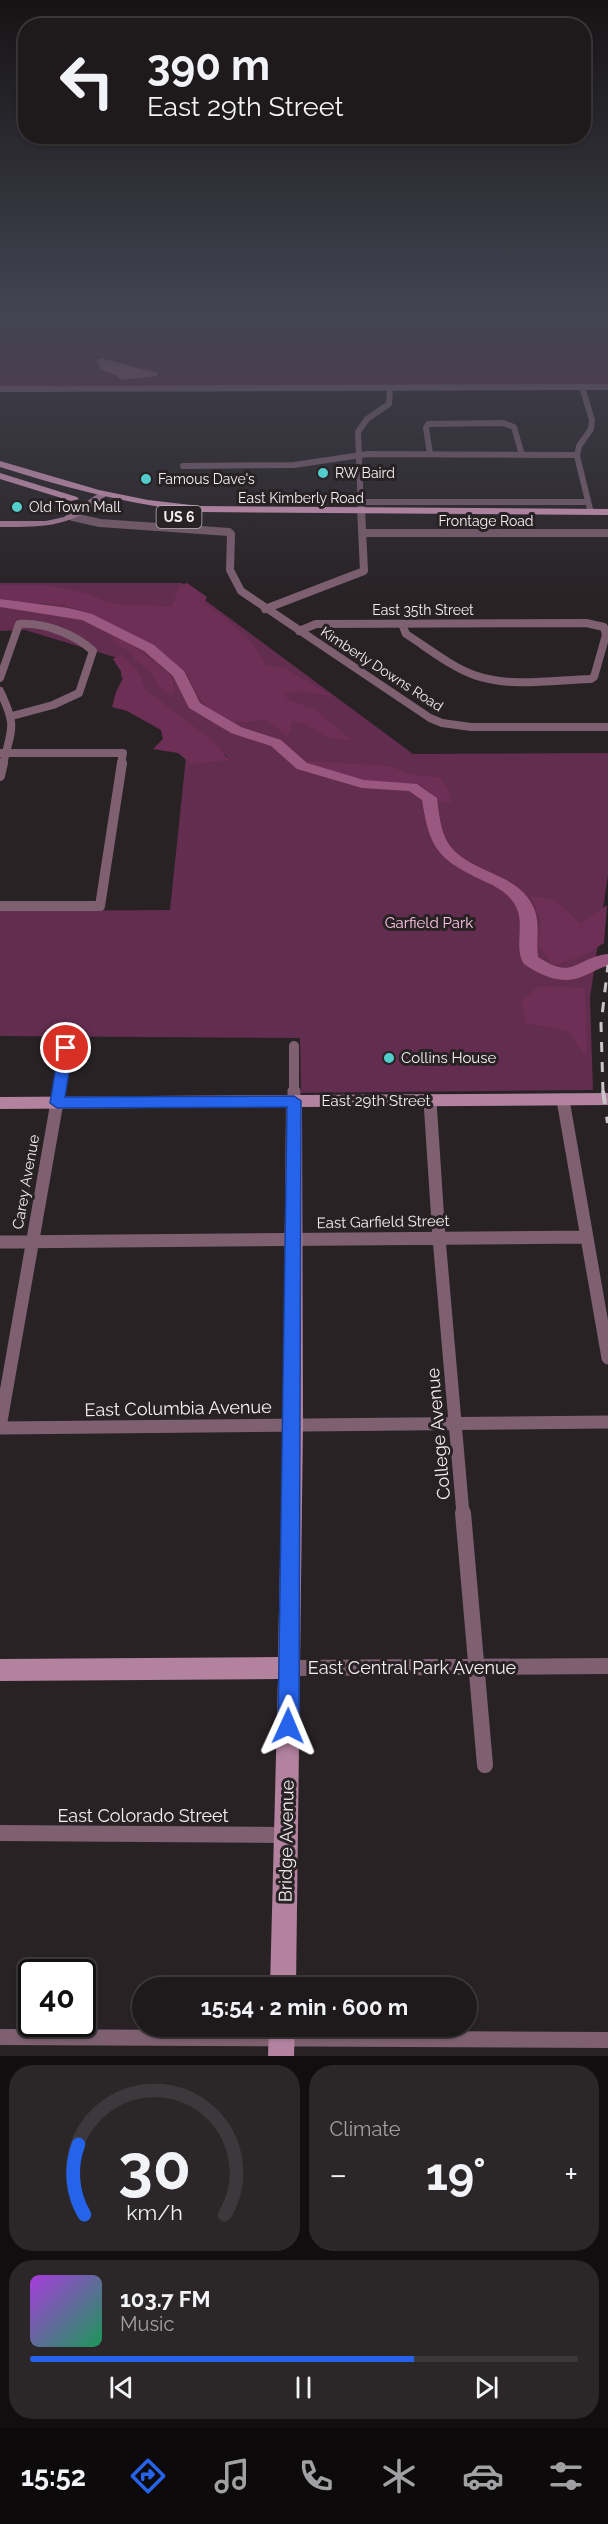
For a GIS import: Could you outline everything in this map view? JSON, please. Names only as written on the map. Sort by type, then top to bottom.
[{"type":"main road","name":"East Kimberly Road","points":[[0,464],[102,495],[147,504],[200,509],[608,521]]},
{"type":"main road","points":[[0,476],[107,507]]},
{"type":"main road","name":"East Kimberly Road","points":[[360,514],[589,507],[608,512]]},
{"type":"main road","name":"East Kimberly Road","points":[[140,512],[229,520]]},
{"type":"street","points":[[265,609],[361,574],[365,567],[360,514],[358,432],[361,424],[386,406]]},
{"type":"street","points":[[588,406],[592,420],[591,429],[579,447],[577,455],[589,507]]},
{"type":"street","points":[[430,454],[426,428],[428,424],[511,424],[522,454]]},
{"type":"street","points":[[183,466],[294,465],[359,455],[577,455]]},
{"type":"street","points":[[0,524],[46,524],[73,516],[102,495]]},
{"type":"street","name":"Kimberly Downs Road","points":[[73,516],[100,523],[227,531],[231,534],[228,565],[232,580],[241,591],[404,702],[442,723],[471,726],[608,727]]},
{"type":"street","name":"Frontage Road","points":[[363,533],[608,533]]},
{"type":"street","points":[[0,678],[19,624],[26,622],[80,640],[93,651],[79,693],[53,705],[12,716]]},
{"type":"street","name":"East 35th Street","points":[[299,631],[316,624],[549,623],[594,624],[604,627],[606,635],[594,677],[588,680],[504,681],[469,674],[406,634],[402,624]]},
{"type":"street","points":[[0,692],[12,716],[12,733],[3,753],[0,776]]},
{"type":"street","points":[[0,906],[100,906],[123,753],[3,753]]},
{"type":"street","name":"Bridge Avenue","points":[[283,1977],[293,1424],[294,1046]]},
{"type":"street","name":"Carey Avenue","points":[[0,1428],[66,1048]]},
{"type":"street","name":"East 29th Street","points":[[0,1103],[608,1099]]},
{"type":"street","points":[[563,1100],[608,1358]]},
{"type":"street","name":"College Avenue","points":[[430,1101],[439,1238],[485,1765]]},
{"type":"street","name":"East Garfield Street","points":[[0,1242],[586,1237]]},
{"type":"street","name":"East Columbia Avenue","points":[[0,1428],[608,1422]]},
{"type":"street","name":"East Central Park Avenue","points":[[0,1670],[608,1666]]},
{"type":"street","name":"East Colorado Street","points":[[0,1833],[286,1835]]},
{"type":"street","points":[[0,2037],[608,2040]]},
{"type":"green space","name":"Garfield Park","points":[[0,583],[182,583],[413,754],[608,753],[608,875],[590,998],[593,1090],[301,1093],[300,1038],[0,1036],[0,911],[170,910],[186,757],[228,757],[121,677],[121,659],[25,630],[0,631]]},
{"type":"shaded area","points":[[187,583],[207,597],[204,603],[247,638],[266,666],[285,668],[332,696],[297,691],[285,694],[288,700],[314,709],[353,741],[326,737],[303,723],[291,721],[291,731],[287,736],[266,720],[231,723],[209,709],[196,694],[186,672],[159,649],[125,630],[88,613],[61,604],[16,602],[0,598],[0,585],[46,585],[86,593],[110,603],[172,606],[179,586]]},
{"type":"shaded area","points":[[112,636],[133,646],[172,676],[175,692],[167,694],[158,686],[153,674],[135,660],[130,651],[114,643]]},
{"type":"shaded area","points":[[120,654],[139,673],[146,690],[213,741],[229,760],[191,764],[178,753],[153,749],[163,739],[161,730],[127,711],[112,707],[124,676],[113,659]]},
{"type":"shaded area","points":[[306,761],[389,766],[414,775],[439,777],[449,791],[451,804],[438,800],[423,786],[400,783],[377,784],[313,766]]},
{"type":"shaded area","points":[[531,896],[555,900],[581,924],[607,905],[604,943],[581,957],[553,965],[538,945],[541,921]]},
{"type":"shaded area","points":[[539,986],[585,988],[587,1058],[567,1031],[526,1023],[521,1001]]},
{"type":"waterway","points":[[0,603],[68,612],[87,617],[149,648],[179,674],[194,705],[236,730],[276,743],[302,766],[362,784],[412,787],[429,798],[437,836],[452,857],[507,887],[524,905],[529,925],[530,960],[549,971],[565,975],[608,960]]},
{"type":"railway","points":[[603,1092],[601,1024],[608,965]]},
{"type":"railway","points":[[603,1091],[608,1123]]},
{"type":"place","name":"RW Baird","points":[[323,473]]},
{"type":"place","name":"Famous Dave's","points":[[146,479]]},
{"type":"place","name":"Old Town Mall","points":[[17,507]]},
{"type":"place","name":"Collins House","points":[[389,1058]]},
{"type":"route","points":[[66,1048],[57,1103],[294,1101],[293,1424],[288,1726]]}]
